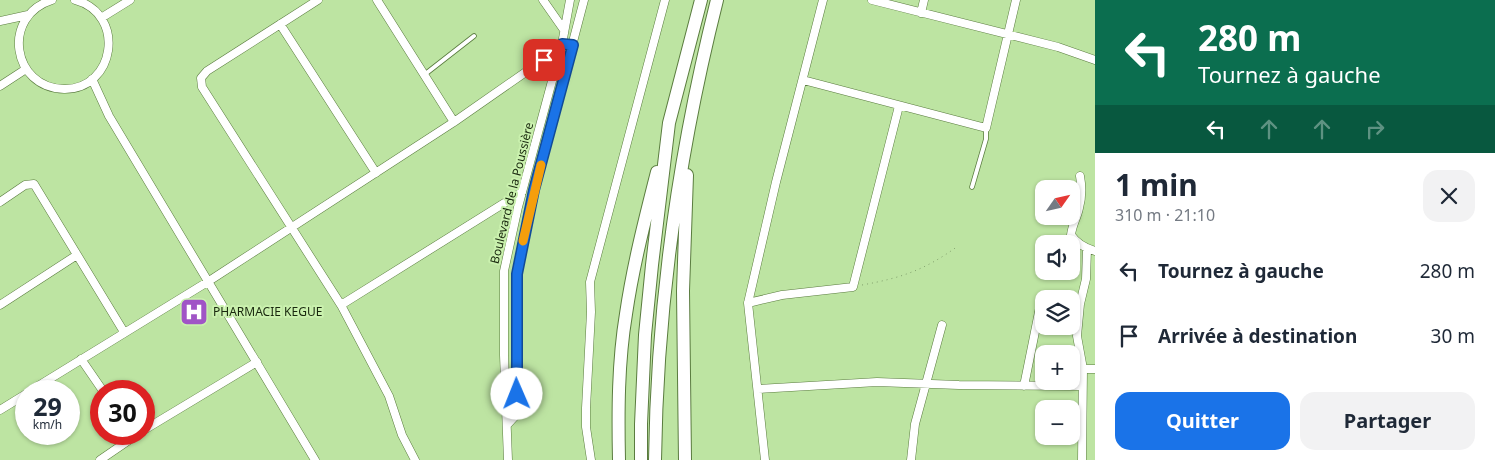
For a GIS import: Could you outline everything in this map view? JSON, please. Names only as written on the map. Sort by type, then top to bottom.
[{"type":"main road","points":[[619,460],[618,418],[625,316],[637,250],[700,0]]},
{"type":"main road","points":[[656,460],[660,336],[672,222],[688,128],[717,0]]},
{"type":"main road","points":[[641,460],[645,335],[669,124]]},
{"type":"main road","points":[[685,460],[683,291],[688,128]]},
{"type":"street","points":[[46,1],[28,15],[21,27],[18,41],[20,56],[26,69],[36,80],[50,87],[65,89],[80,86],[92,79],[102,69],[107,57],[109,44],[107,30],[101,18],[93,9],[75,0]]},
{"type":"street","points":[[101,18],[130,0]]},
{"type":"street","points":[[318,0],[206,71],[201,78],[202,87],[341,305],[389,396],[402,435],[415,460]]},
{"type":"street","points":[[377,0],[454,122]]},
{"type":"street","points":[[544,0],[564,30]]},
{"type":"street","name":"Boulevard de la Poussière","points":[[508,460],[504,355],[504,270],[522,192],[562,44],[570,0]]},
{"type":"street","name":"Boulevard de la Poussière","points":[[507,425],[518,413],[517,274],[534,190],[584,0]]},
{"type":"street","points":[[591,460],[586,427],[591,312],[590,282],[665,0]]},
{"type":"street","points":[[765,460],[748,303],[776,182],[823,0]]},
{"type":"street","points":[[872,0],[1007,33],[1058,47],[1095,60]]},
{"type":"street","points":[[921,13],[924,0]]},
{"type":"street","points":[[803,80],[986,128],[1016,0]]},
{"type":"street","points":[[0,21],[28,15]]},
{"type":"street","points":[[280,24],[376,173]]},
{"type":"street","points":[[48,380],[208,281],[376,173],[544,60],[562,44],[573,45]]},
{"type":"street","points":[[0,86],[26,69]]},
{"type":"street","points":[[92,79],[109,116],[315,460]]},
{"type":"street","points":[[748,303],[782,295],[853,287],[899,106]]},
{"type":"street","points":[[1080,176],[1082,187],[1079,209],[1072,226],[1071,235],[1076,242],[1086,249],[1095,251]]},
{"type":"street","points":[[0,202],[25,185],[34,184],[124,332]]},
{"type":"street","points":[[341,305],[522,192]]},
{"type":"street","points":[[1080,304],[1086,279],[1086,249]]},
{"type":"street","points":[[0,305],[77,255]]},
{"type":"street","points":[[911,460],[915,424],[942,325]]},
{"type":"street","points":[[1024,386],[1035,327]]},
{"type":"street","points":[[1078,335],[1083,369],[1082,460]]},
{"type":"street","points":[[81,359],[95,380]]},
{"type":"street","points":[[155,423],[256,362]]},
{"type":"street","points":[[1083,369],[1095,369]]},
{"type":"street","points":[[758,389],[877,382],[1082,386]]},
{"type":"street","points":[[0,410],[15,401]]},
{"type":"street","points":[[100,460],[121,445]]},
{"type":"lane","points":[[424,75],[474,36]]},
{"type":"lane","points":[[972,187],[986,139],[986,128]]},
{"type":"path","points":[[853,287],[903,277],[926,267],[958,246]]},
{"type":"slow traffic","points":[[523,241],[541,165]]},
{"type":"place","name":"PHARMACIE KEGUE","points":[[194,312]]},
{"type":"route","points":[[517,394],[517,274],[534,190],[573,45],[562,44],[544,60]]}]
